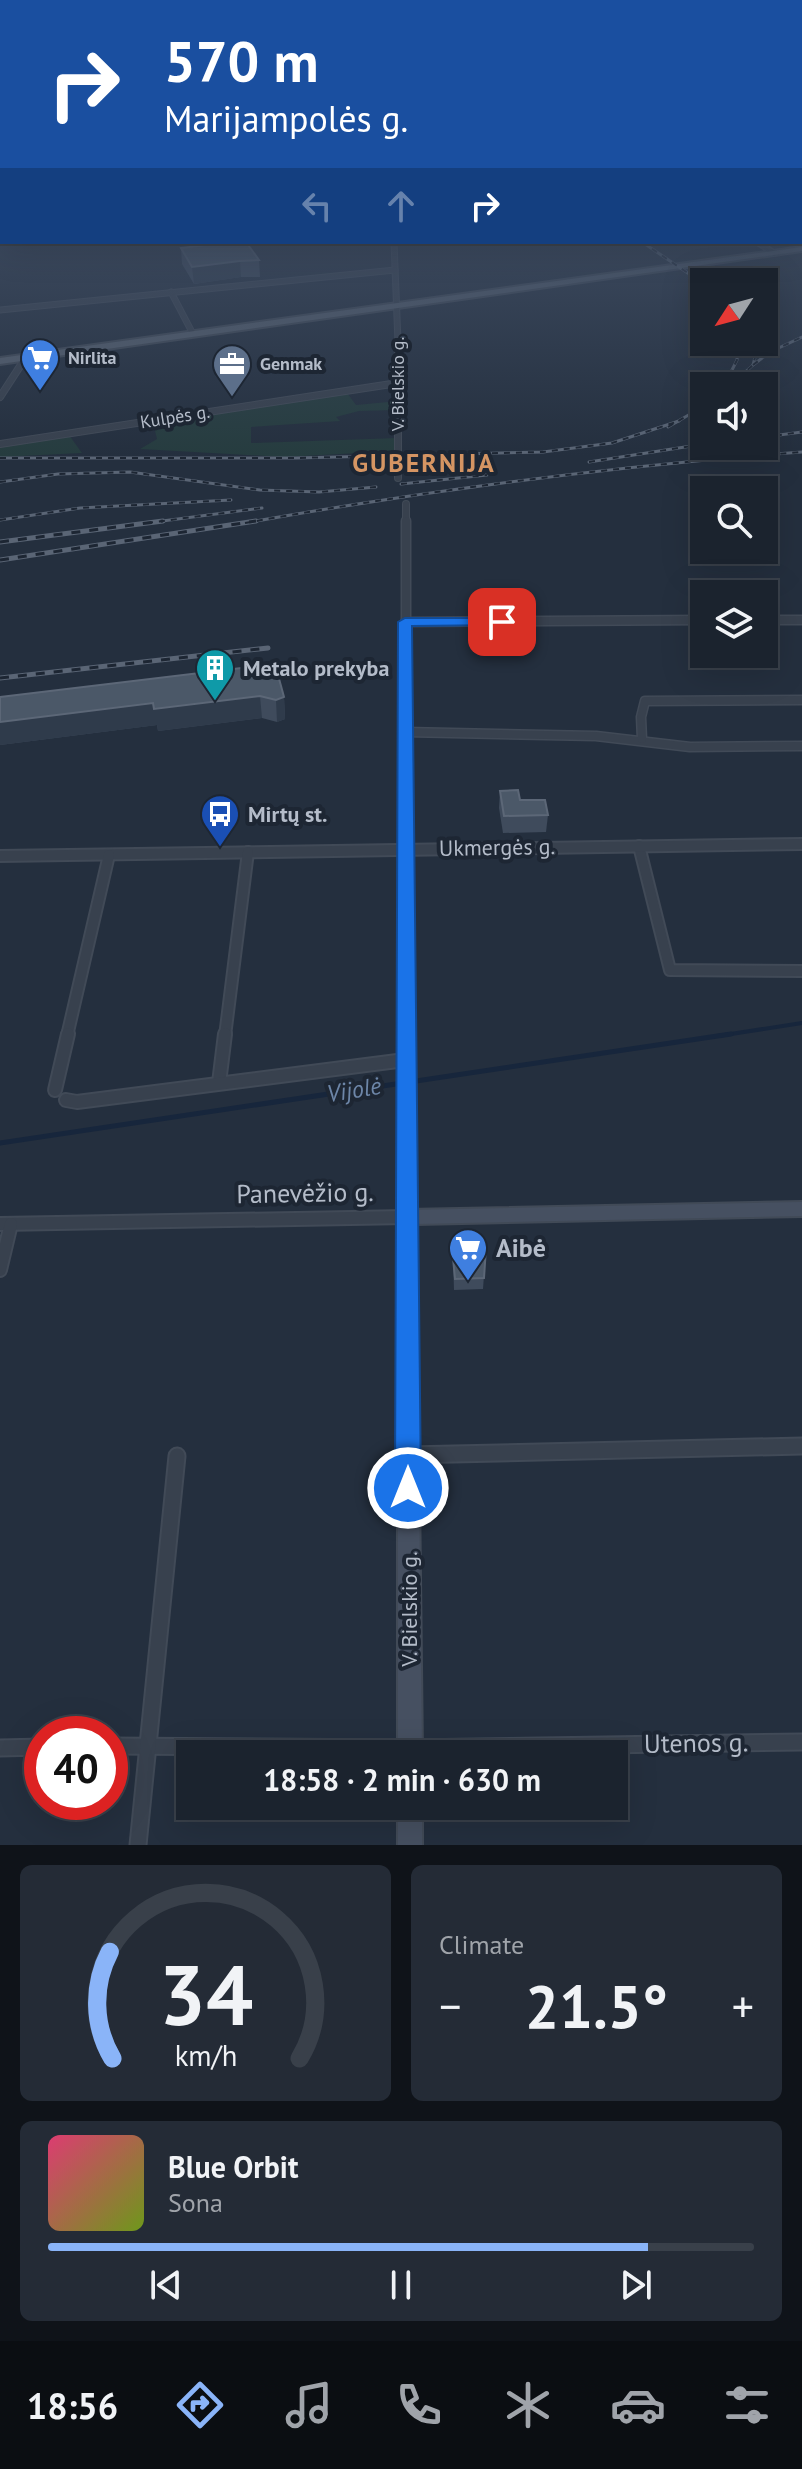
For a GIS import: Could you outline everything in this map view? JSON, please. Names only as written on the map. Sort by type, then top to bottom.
[{"type":"main road","points":[[0,361],[560,283]]},
{"type":"street","points":[[0,310],[262,283]]},
{"type":"street","name":"V. Bielskio g.","points":[[396,283],[398,478]]},
{"type":"street","points":[[171,292],[193,334]]},
{"type":"street","points":[[0,397],[26,357]]},
{"type":"street","name":"Kulpės g.","points":[[0,444],[398,383]]},
{"type":"street","name":"V. Bielskio g.","points":[[406,504],[405,1088],[410,1740]]},
{"type":"street","points":[[405,622],[690,620]]},
{"type":"street","points":[[778,620],[802,620]]},
{"type":"street","points":[[642,739],[641,717],[645,701],[802,700]]},
{"type":"street","points":[[405,732],[642,739],[690,747],[802,746]]},
{"type":"street","name":"Ukmergės g.","points":[[0,856],[802,844]]},
{"type":"street","points":[[639,846],[670,970],[802,971]]},
{"type":"street","points":[[219,1083],[248,852]]},
{"type":"street","points":[[55,1090],[109,855]]},
{"type":"street","points":[[71,1101],[219,1083],[405,1067]]},
{"type":"street","name":"Panevėžio g.","points":[[6,1224],[802,1209]]},
{"type":"street","points":[[0,1270],[6,1224]]},
{"type":"street","points":[[408,1455],[802,1446]]},
{"type":"street","points":[[138,1845],[177,1456]]},
{"type":"street","name":"Utenos g.","points":[[628,1746],[802,1742]]},
{"type":"street","name":"Utenos g.","points":[[128,1746],[176,1746]]},
{"type":"street","points":[[0,1748],[24,1747]]},
{"type":"street","points":[[410,1820],[410,1845]]},
{"type":"green space","points":[[345,390],[356,405],[398,401],[398,410],[359,411],[336,417],[340,421],[251,427],[251,443],[397,438],[398,451],[284,457],[140,449],[157,439],[153,423]]},
{"type":"green space","points":[[69,435],[82,453],[0,457],[0,445]]},
{"type":"building","points":[[275,664],[284,697],[276,700],[260,696],[154,709],[153,703],[0,722],[0,697]]},
{"type":"building","points":[[518,790],[520,800],[545,800],[548,815],[504,816],[500,791]]},
{"type":"building","points":[[486,1248],[484,1278],[455,1279],[453,1258],[458,1257],[457,1249]]},
{"type":"waterway","name":"Vijolė","points":[[729,1034],[802,1023]]},
{"type":"waterway","name":"Vijolė","points":[[0,1143],[729,1034]]},
{"type":"waterway","name":"Vijolė","points":[[718,1036],[729,1034]]},
{"type":"railway","points":[[753,365],[770,352],[802,337]]},
{"type":"railway","points":[[731,372],[737,356]]},
{"type":"railway","points":[[753,365],[755,356]]},
{"type":"railway","points":[[745,372],[753,365]]},
{"type":"railway","points":[[677,422],[690,414]]},
{"type":"railway","points":[[0,458],[296,458],[543,452],[612,443],[677,422]]},
{"type":"railway","points":[[668,427],[677,422]]},
{"type":"railway","points":[[778,435],[802,432]]},
{"type":"railway","points":[[589,462],[690,446]]},
{"type":"railway","points":[[245,523],[523,480],[802,452]]},
{"type":"railway","points":[[0,482],[58,474],[130,472],[260,490],[319,492],[376,487]]},
{"type":"railway","points":[[401,484],[487,475]]},
{"type":"railway","points":[[0,520],[80,508],[231,500]]},
{"type":"railway","points":[[147,523],[262,508]]},
{"type":"railway","points":[[0,542],[163,521]]},
{"type":"railway","points":[[0,560],[256,521]]},
{"type":"railway","points":[[0,678],[268,648]]},
{"type":"place","name":"Nirlita","points":[[40,392]]},
{"type":"place","name":"Genmak","points":[[232,398]]},
{"type":"place","name":"Metalo prekyba","points":[[215,702]]},
{"type":"place","name":"Mirtų st.","points":[[220,848]]},
{"type":"place","name":"Aibė","points":[[468,1282]]},
{"type":"district","name":"GUBERNIJA","points":[[424,463]]},
{"type":"route","points":[[408,1488],[405,622],[502,622]]}]
